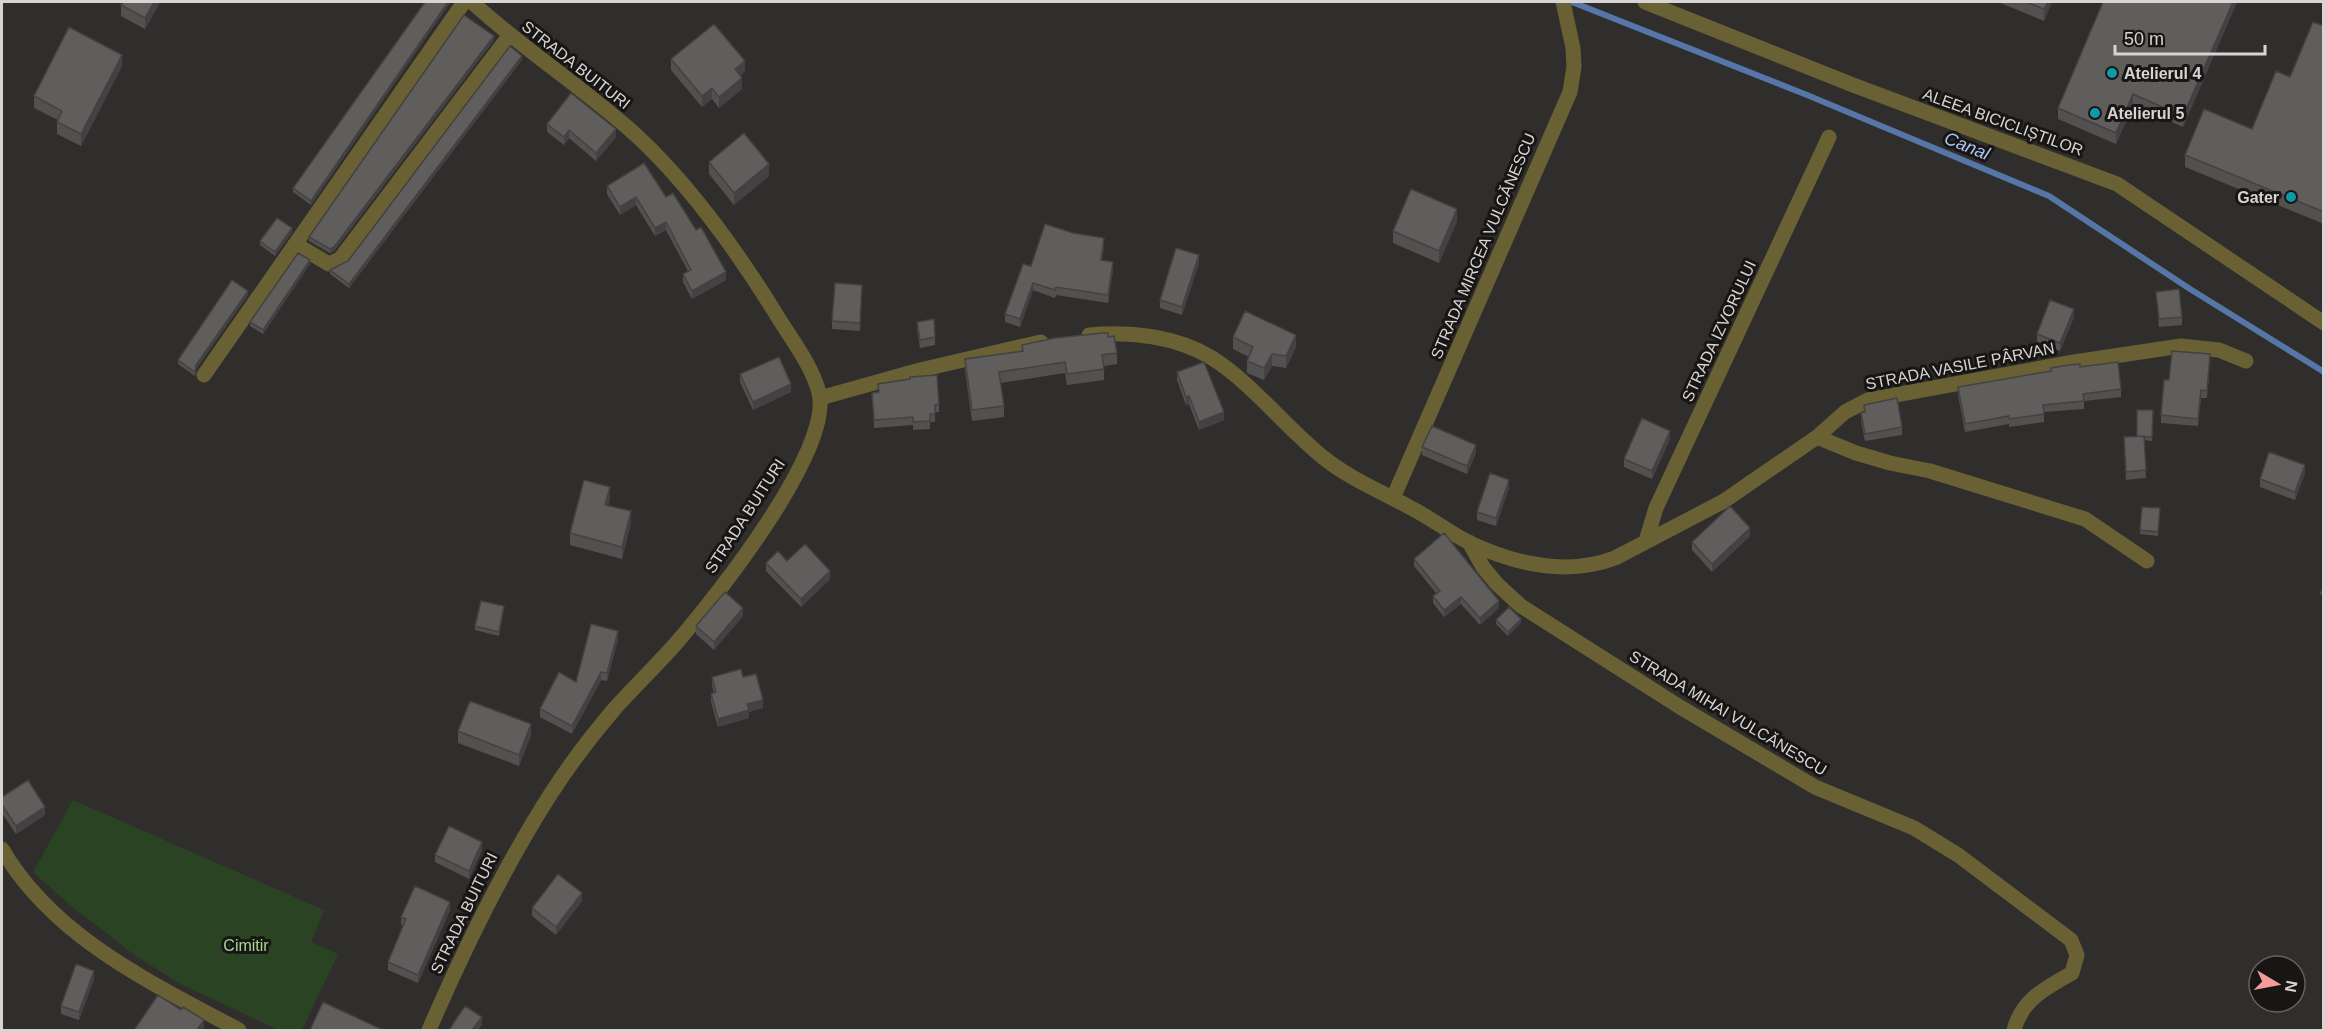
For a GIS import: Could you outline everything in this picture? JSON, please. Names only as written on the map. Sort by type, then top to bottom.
[{"type":"street","points":[[204,375],[464,2]]},
{"type":"street","name":"STRADA BUITURI","points":[[429,1030],[460,958],[510,859],[551,794],[586,744],[678,640],[761,531],[798,469],[816,432],[820,414],[820,398],[815,379],[758,285],[712,220],[664,163],[609,112],[509,36],[472,2]]},
{"type":"street","name":"STRADA MIRCEA VULCĂNESCU","points":[[1393,498],[1570,92],[1574,67],[1573,48],[1563,2]]},
{"type":"street","name":"ALEEA BICICLIȘTILOR","points":[[1645,2],[1853,85],[2117,184],[2324,323]]},
{"type":"street","points":[[295,244],[329,264],[340,259],[509,36]]},
{"type":"street","name":"STRADA IZVORULUI","points":[[1646,542],[1656,508],[1829,137]]},
{"type":"street","points":[[820,398],[920,370],[1065,338],[1128,334],[1173,341],[1196,349],[1230,371],[1307,444],[1347,474],[1435,520],[1468,542],[1520,560],[1549,567],[1575,568],[1596,565],[1646,542]]},
{"type":"street","name":"STRADA VASILE PÂRVAN","points":[[1646,542],[1724,501],[1816,437],[1845,411],[1868,400],[2074,362],[2181,346],[2219,350],[2246,361]]},
{"type":"street","points":[[1816,437],[1856,453],[1930,471],[2085,519],[2147,561]]},
{"type":"street","name":"STRADA MIHAI VULCĂNESCU","points":[[1468,542],[1483,567],[1497,584],[1521,606],[1680,707],[1815,787],[1914,828],[1958,855],[2071,940],[2077,955],[2072,973],[2041,990],[2030,999],[2016,1022],[2014,1030]]},
{"type":"street","points":[[2,849],[27,885],[83,938],[123,967],[239,1030]]},
{"type":"green space","name":"Cimitir","points":[[73,800],[324,910],[311,942],[338,954],[302,1030],[278,1030],[181,984],[137,957],[70,905],[33,872]]},
{"type":"building","points":[[123,2],[154,2],[145,18],[121,5]]},
{"type":"building","points":[[425,2],[448,2],[311,201],[293,188]]},
{"type":"building","points":[[2026,2],[2048,2],[2044,9]]},
{"type":"building","points":[[2103,2],[2233,2],[2183,116],[2133,94],[2116,133],[2058,108]]},
{"type":"building","points":[[464,15],[494,36],[334,247],[330,249],[309,237]]},
{"type":"building","points":[[2313,22],[2324,26],[2324,212],[2185,155],[2204,109],[2252,129],[2276,71],[2290,77]]},
{"type":"building","points":[[714,24],[745,61],[735,69],[742,78],[719,97],[712,88],[702,96],[671,59]]},
{"type":"building","points":[[69,27],[122,55],[81,134],[57,122],[62,111],[34,96]]},
{"type":"building","points":[[510,46],[522,56],[349,284],[330,270],[348,261]]},
{"type":"building","points":[[571,93],[616,129],[596,153],[569,130],[564,137],[547,124]]},
{"type":"building","points":[[744,133],[769,164],[734,193],[709,162]]},
{"type":"building","points":[[644,163],[666,197],[673,193],[696,230],[701,227],[726,272],[692,291],[683,274],[691,270],[666,222],[655,228],[636,197],[620,207],[607,186]]},
{"type":"building","points":[[1411,189],[1457,209],[1439,251],[1393,231]]},
{"type":"building","points":[[277,218],[292,228],[275,252],[260,241]]},
{"type":"building","points":[[1045,224],[1073,233],[1104,238],[1101,260],[1113,262],[1108,295],[1056,287],[1055,290],[1033,283],[1020,319],[1005,314],[1023,264],[1031,266]]},
{"type":"building","points":[[1176,248],[1199,255],[1182,307],[1160,300]]},
{"type":"building","points":[[298,253],[310,260],[263,330],[250,322]]},
{"type":"building","points":[[232,280],[248,291],[196,365],[195,372],[178,360]]},
{"type":"building","points":[[835,283],[862,285],[860,323],[832,321]]},
{"type":"building","points":[[2179,289],[2182,317],[2159,319],[2156,292]]},
{"type":"building","points":[[2050,300],[2074,309],[2060,343],[2037,334]]},
{"type":"building","points":[[1245,311],[1296,335],[1286,356],[1272,354],[1264,368],[1247,361],[1253,347],[1233,337]]},
{"type":"building","points":[[934,319],[935,337],[920,340],[917,322]]},
{"type":"building","points":[[1108,333],[1108,337],[1114,336],[1117,353],[1102,355],[1104,369],[1067,374],[1065,362],[999,372],[1004,406],[972,410],[965,359],[1023,351],[1022,345],[1055,338]]},
{"type":"building","points":[[2172,351],[2210,354],[2207,391],[2201,390],[2198,419],[2161,415],[2164,380],[2169,380]]},
{"type":"building","points":[[779,357],[791,384],[753,402],[740,374]]},
{"type":"building","points":[[1204,362],[1224,412],[1199,422],[1189,396],[1186,397],[1177,372]]},
{"type":"building","points":[[2118,362],[2121,389],[2083,394],[2084,401],[2043,405],[2044,414],[2009,419],[2009,416],[1965,424],[1958,387],[2051,371],[2051,368],[2069,365],[2080,364],[2080,367]]},
{"type":"building","points":[[937,375],[939,404],[935,405],[935,414],[930,414],[930,421],[913,422],[913,417],[874,420],[872,393],[879,392],[878,384],[910,379],[910,377]]},
{"type":"building","points":[[1897,398],[1902,427],[1865,434],[1861,413],[1865,412],[1864,405]]},
{"type":"building","points":[[2137,410],[2153,410],[2152,437],[2137,436]]},
{"type":"building","points":[[1642,418],[1670,431],[1652,471],[1624,459]]},
{"type":"building","points":[[1432,426],[1476,445],[1467,466],[1422,447]]},
{"type":"building","points":[[2144,436],[2146,470],[2126,472],[2124,437]]},
{"type":"building","points":[[2269,452],[2305,465],[2295,492],[2260,479]]},
{"type":"building","points":[[1490,473],[1509,480],[1496,518],[1477,512]]},
{"type":"building","points":[[584,480],[610,487],[605,505],[631,511],[622,547],[570,533]]},
{"type":"building","points":[[1730,506],[1750,528],[1712,564],[1692,542]]},
{"type":"building","points":[[2142,507],[2160,508],[2158,532],[2140,530]]},
{"type":"building","points":[[1444,533],[1499,601],[1480,618],[1461,597],[1444,610],[1433,596],[1440,591],[1414,559]]},
{"type":"building","points":[[805,544],[830,571],[801,599],[766,563],[778,551],[787,561]]},
{"type":"building","points":[[725,592],[743,608],[714,642],[696,626]]},
{"type":"building","points":[[481,601],[504,606],[499,632],[475,626]]},
{"type":"building","points":[[1509,607],[1521,619],[1508,632],[1496,620]]},
{"type":"building","points":[[591,624],[618,631],[607,673],[601,672],[572,726],[540,709],[559,672],[576,682]]},
{"type":"building","points":[[741,669],[743,677],[756,674],[763,700],[747,704],[749,710],[718,719],[711,694],[716,692],[712,677]]},
{"type":"building","points":[[470,701],[531,724],[519,755],[458,731]]},
{"type":"building","points":[[28,780],[45,807],[16,826],[2,805],[2,797]]},
{"type":"building","points":[[449,826],[482,842],[469,871],[435,855]]},
{"type":"building","points":[[558,874],[582,893],[556,927],[532,908]]},
{"type":"building","points":[[415,886],[450,902],[418,975],[388,962],[406,919],[401,917]]},
{"type":"building","points":[[76,964],[94,971],[79,1012],[61,1006]]},
{"type":"building","points":[[158,995],[181,1010],[183,1007],[204,1020],[197,1030],[134,1030]]},
{"type":"building","points":[[323,1002],[383,1030],[310,1030]]},
{"type":"building","points":[[465,1006],[482,1017],[472,1030],[449,1030]]},
{"type":"waterway","name":"Canal","points":[[1572,2],[1807,95],[2049,196],[2190,289],[2324,372]]},
{"type":"place","name":"Atelierul 4","points":[[2112,73]]},
{"type":"place","name":"Atelierul 5","points":[[2095,113]]},
{"type":"place","name":"Gater","points":[[2291,197]]}]
